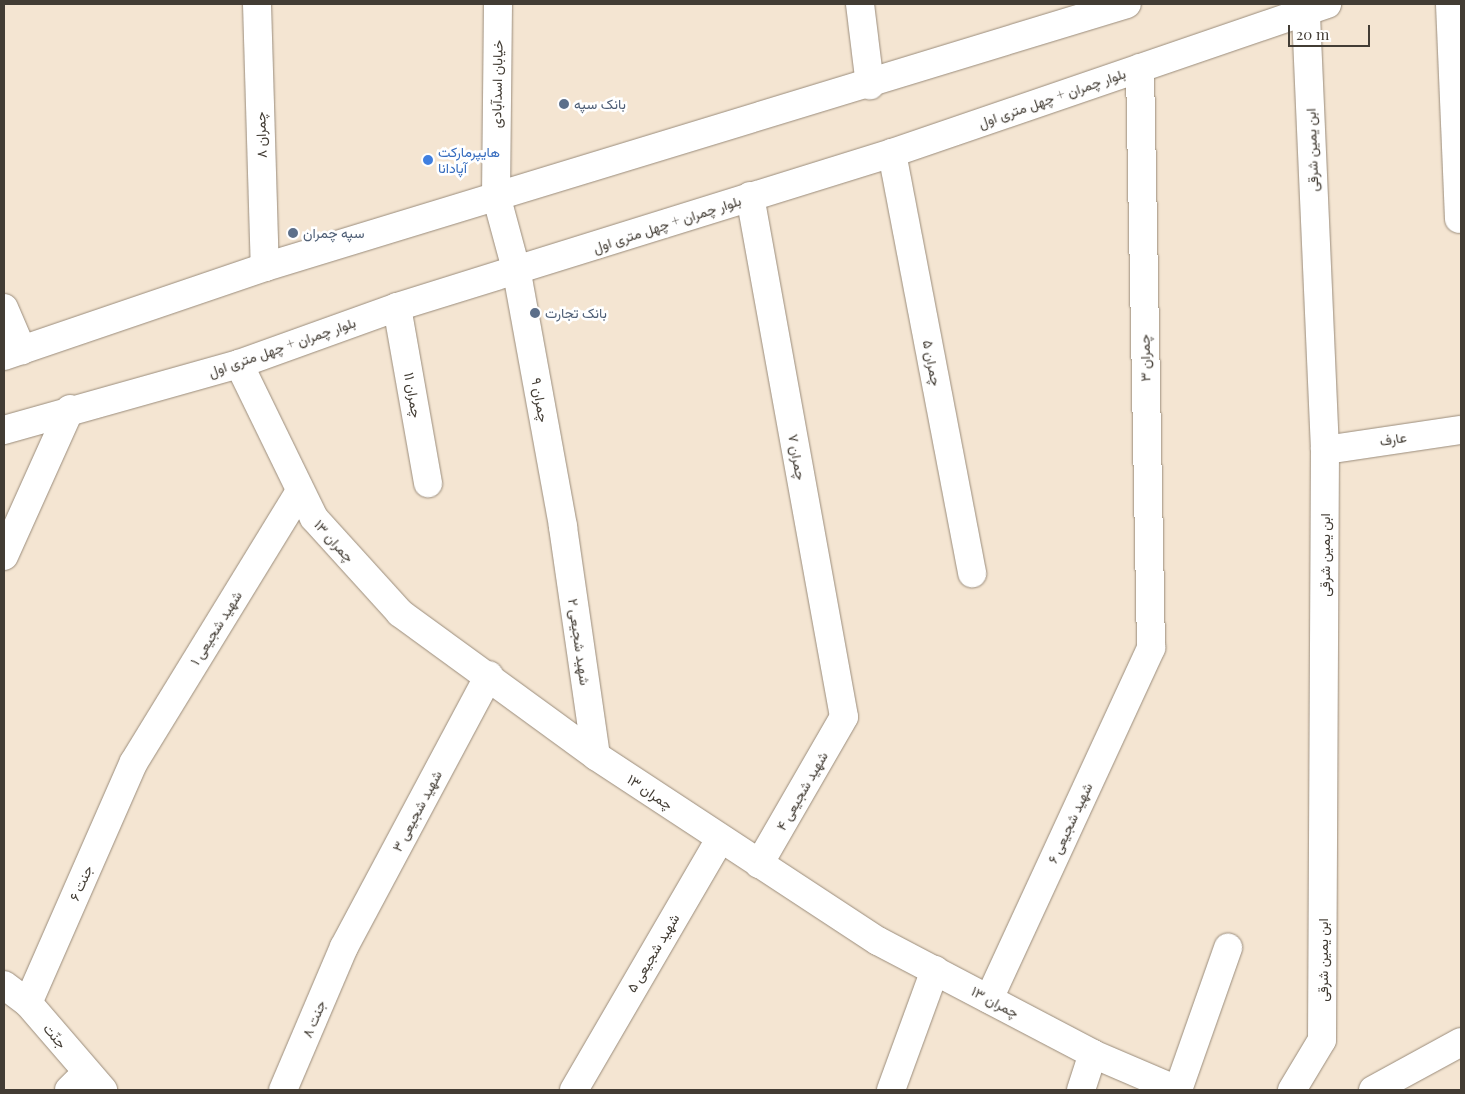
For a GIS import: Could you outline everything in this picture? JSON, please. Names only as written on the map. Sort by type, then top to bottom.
[{"type":"street","name":"چمران ۸","points":[[257,4],[265,267]]},
{"type":"street","name":"خیابان اسدآبادی","points":[[498,4],[496,195],[517,273]]},
{"type":"street","points":[[860,4],[870,86]]},
{"type":"street","points":[[4,308],[13,353],[265,267],[496,195],[870,86],[1127,4]]},
{"type":"street","points":[[1450,4],[1459,219]]},
{"type":"street","name":"بلوار چمران + چهل متری اول","points":[[4,430],[70,409],[239,364],[397,307],[517,273],[750,196],[892,153],[1317,7]]},
{"type":"street","name":"ابن یمین شرقی","points":[[1292,1090],[1322,1040],[1325,450],[1317,7]]},
{"type":"street","name":"چمران ۳","points":[[1140,68],[1151,648]]},
{"type":"street","name":"چمران ۵","points":[[892,153],[972,573]]},
{"type":"street","name":"چمران ۷","points":[[750,196],[844,718]]},
{"type":"street","name":"چمران ۹","points":[[517,273],[563,527]]},
{"type":"street","name":"چمران ۱۱","points":[[397,307],[428,483]]},
{"type":"street","name":"چمران ۱۳","points":[[239,364],[299,493],[314,518],[400,613],[489,675],[596,756],[878,941],[1093,1054],[1177,1090]]},
{"type":"street","points":[[4,556],[70,409]]},
{"type":"street","name":"عارف","points":[[1325,450],[1461,430]]},
{"type":"street","name":"شهید شجیعی ۱","points":[[134,762],[299,493]]},
{"type":"street","name":"شهید شجیعی ۲","points":[[563,527],[596,756]]},
{"type":"street","name":"شهید شجیعی ۶","points":[[989,999],[1151,648]]},
{"type":"street","name":"شهید شجیعی ۳","points":[[344,947],[489,675]]},
{"type":"street","name":"شهید شجیعی ۴","points":[[759,864],[844,718]]},
{"type":"street","name":"جنت ۶","points":[[28,1003],[134,762]]},
{"type":"street","name":"شهید شجیعی ۵","points":[[580,1079],[720,839]]},
{"type":"street","name":"جنت ۸","points":[[283,1090],[344,947]]},
{"type":"street","points":[[1177,1090],[1228,948]]},
{"type":"street","points":[[891,1090],[935,970]]},
{"type":"street","name":"جنّت","points":[[4,985],[28,1003],[86,1084]]},
{"type":"street","points":[[1373,1090],[1461,1042]]},
{"type":"street","points":[[1081,1090],[1093,1054]]},
{"type":"place","name":"بانک سپه","points":[[564,104]]},
{"type":"place","name":"هایپرمارکت آپادانا","points":[[428,160]]},
{"type":"place","name":"سپه چمران","points":[[293,233]]},
{"type":"place","name":"بانک تجارت","points":[[535,313]]}]
